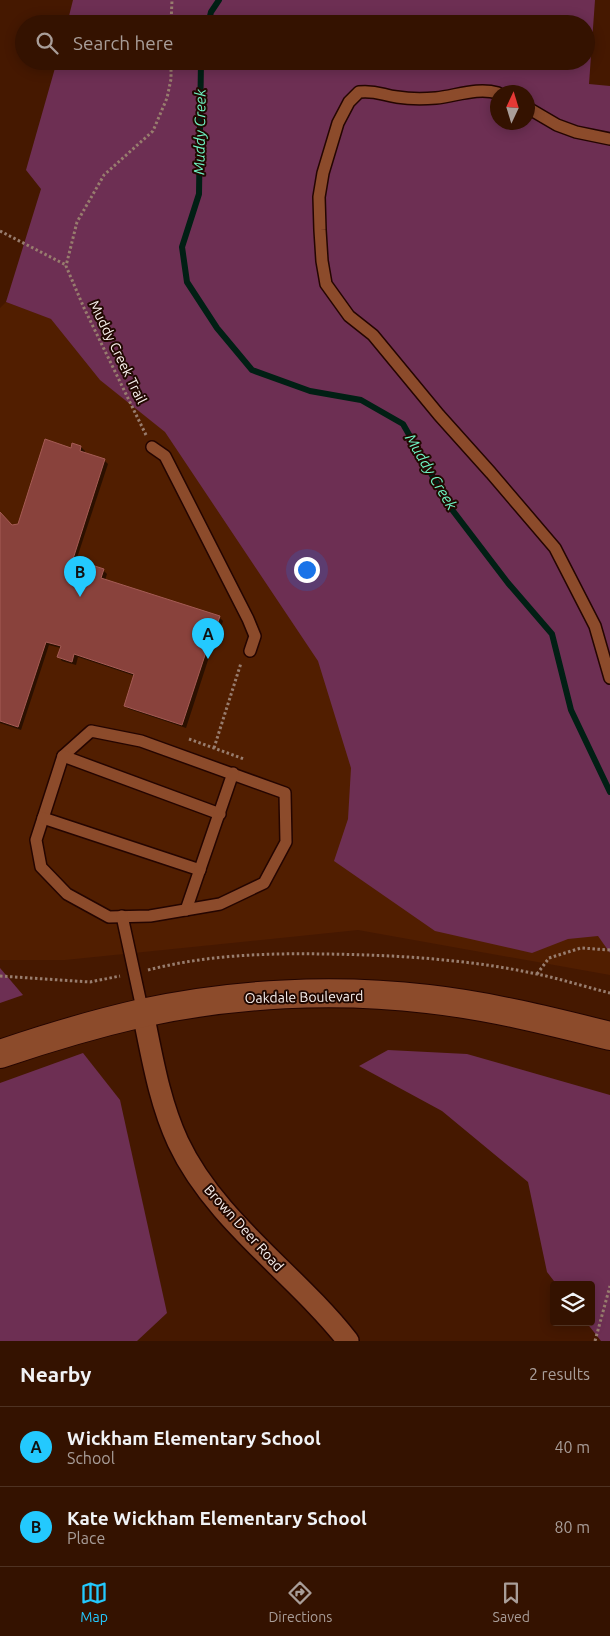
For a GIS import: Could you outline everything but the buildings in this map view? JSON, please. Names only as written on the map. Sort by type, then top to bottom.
[{"type":"main road","name":"Oakdale Boulevard","points":[[0,1054],[82,1028],[143,1013],[237,998],[300,994],[364,995],[427,999],[490,1008],[610,1036]]},
{"type":"street","name":"Brown Deer Road","points":[[143,1013],[164,1107],[178,1142],[195,1174],[217,1203],[348,1341]]},
{"type":"lane","points":[[490,91],[460,93],[436,98],[417,98],[396,97],[381,92],[368,91],[359,92],[349,102],[338,123],[323,173],[319,197],[322,261],[326,284],[349,316],[373,335],[438,415],[555,548],[595,626],[610,678]]},
{"type":"lane","points":[[535,112],[557,125],[576,132],[610,139]]},
{"type":"lane","points":[[152,447],[165,456],[248,619],[255,636],[247,654]]},
{"type":"lane","points":[[91,731],[141,741],[233,773],[285,793],[286,842],[264,883],[220,904],[150,916],[110,917],[68,894],[41,867],[36,840],[62,756],[91,731]]},
{"type":"lane","points":[[62,756],[220,814]]},
{"type":"lane","points":[[186,910],[233,773]]},
{"type":"lane","points":[[43,818],[200,870]]},
{"type":"lane","points":[[122,916],[143,1013]]},
{"type":"path","points":[[172,0],[172,15]]},
{"type":"path","points":[[0,231],[66,266],[77,222],[104,175],[153,131],[167,98],[171,70]]},
{"type":"path","name":"Muddy Creek Trail","points":[[66,266],[84,308],[152,447]]},
{"type":"path","points":[[214,748],[247,654]]},
{"type":"path","points":[[189,739],[244,759]]},
{"type":"path","points":[[537,974],[549,958],[581,948],[610,950]]},
{"type":"path","points":[[0,976],[90,982],[209,958],[281,953],[382,954],[463,962],[537,974],[610,993]]},
{"type":"path","points":[[595,1341],[610,1286]]},
{"type":"shaded area","points":[[73,0],[595,0],[594,15],[69,15]]},
{"type":"shaded area","points":[[54,70],[590,70],[589,84],[610,86],[610,953],[598,936],[568,939],[532,953],[435,931],[334,861],[348,819],[351,768],[318,661],[165,432],[100,380],[51,319],[6,302],[41,189],[26,170]]},
{"type":"shaded area","points":[[6,302],[237,388],[610,953],[610,975],[358,930],[65,960],[0,960],[0,308]]},
{"type":"shaded area","points":[[0,968],[23,995],[0,1003]]},
{"type":"shaded area","points":[[388,1050],[467,1054],[610,1095],[610,1341],[601,1341],[589,1326],[595,1326],[595,1281],[554,1281],[547,1272],[528,1182],[442,1111],[359,1066]]},
{"type":"shaded area","points":[[83,1053],[120,1100],[167,1313],[137,1341],[0,1341],[0,1083]]},
{"type":"waterway","name":"Muddy Creek","points":[[210,15],[219,0]]},
{"type":"waterway","name":"Muddy Creek","points":[[201,70],[199,194],[182,247],[187,282],[217,328],[252,370],[310,391],[361,400],[403,424],[450,507],[508,583],[552,634],[571,710],[610,792]]},
{"type":"place","name":"Kate Wickham Elementary School","points":[[80,597]]},
{"type":"place","name":"Wickham Elementary School","points":[[208,659]]}]
